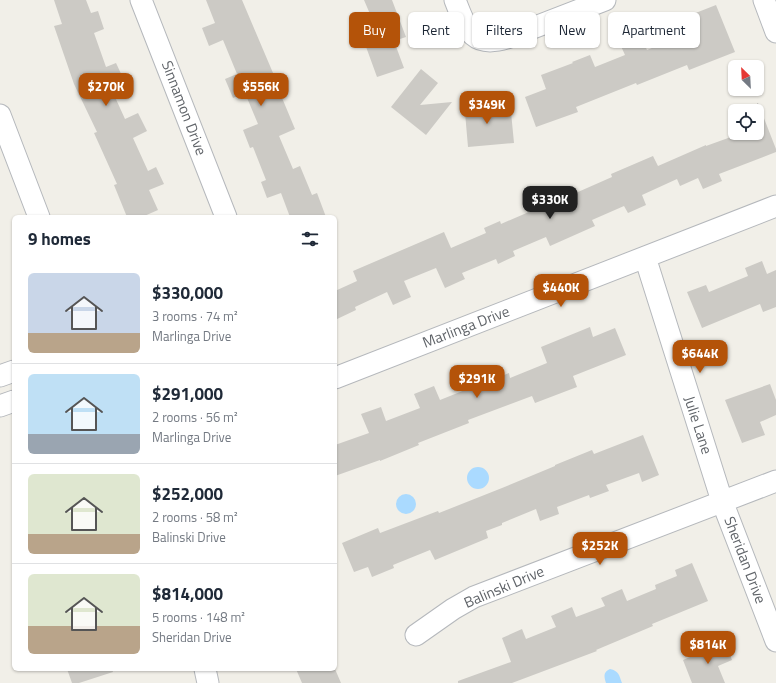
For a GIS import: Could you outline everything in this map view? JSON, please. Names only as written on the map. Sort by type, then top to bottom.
[{"type":"street","name":"Sinnamon Drive","points":[[141,0],[225,215]]},
{"type":"street","points":[[455,0],[463,22],[469,32],[477,38],[487,41],[498,41],[507,38],[605,0]]},
{"type":"street","points":[[764,0],[776,32]]},
{"type":"street","points":[[0,115],[38,215]]},
{"type":"street","name":"Marlinga Drive","points":[[337,377],[776,206]]},
{"type":"street","name":"Julie Lane","points":[[645,257],[722,501]]},
{"type":"street","points":[[0,376],[12,372]]},
{"type":"street","points":[[0,406],[12,402]]},
{"type":"street","name":"Balinski Drive","points":[[416,635],[453,608],[474,597],[776,481]]},
{"type":"street","name":"Sheridan Drive","points":[[722,501],[776,641]]},
{"type":"street","points":[[205,671],[208,683]]},
{"type":"water","points":[[478,467],[486,470],[489,478],[486,486],[478,489],[470,486],[467,478],[470,470]]},
{"type":"water","points":[[406,494],[413,497],[416,504],[413,511],[406,514],[399,511],[396,504],[399,497]]},
{"type":"water","points":[[610,669],[617,672],[622,683],[606,683],[605,675]]},
{"type":"building","points":[[54,0],[86,0],[91,13],[98,11],[104,29],[94,33],[106,67],[116,63],[124,80],[110,86],[125,119],[138,113],[147,131],[133,138],[148,171],[156,167],[164,184],[149,190],[158,210],[147,215],[126,215],[114,185],[117,184],[94,133],[97,132],[74,84],[54,26],[62,24]]},
{"type":"building","points":[[206,0],[242,0],[295,129],[279,136],[293,169],[300,166],[312,195],[317,193],[325,215],[289,215],[281,193],[267,198],[261,182],[266,180],[253,147],[250,148],[243,130],[258,124],[245,93],[233,98],[225,79],[237,74],[223,40],[209,46],[202,28],[215,23]]},
{"type":"building","points":[[364,0],[392,0],[397,12],[369,12]]},
{"type":"building","points":[[716,5],[735,52],[689,70],[687,65],[637,85],[636,83],[576,107],[578,112],[536,127],[525,97],[546,89],[541,75],[590,55],[595,67],[625,55],[622,48],[646,48],[647,50],[652,48],[700,48],[700,12],[698,12]]},
{"type":"building","points":[[400,21],[406,37],[400,39]]},
{"type":"building","points":[[366,48],[397,48],[404,68],[377,77]]},
{"type":"building","points":[[421,69],[438,83],[420,105],[452,102],[426,135],[391,107]]},
{"type":"building","points":[[486,99],[487,114],[511,112],[514,143],[468,147],[464,101]]},
{"type":"building","points":[[764,118],[776,152],[719,174],[722,181],[703,189],[698,178],[680,186],[677,179],[642,195],[646,205],[628,213],[624,206],[592,220],[595,226],[550,246],[546,237],[513,251],[515,256],[498,264],[496,259],[462,273],[465,279],[445,288],[436,268],[404,281],[411,297],[393,305],[387,292],[355,307],[356,310],[337,319],[337,290],[357,281],[353,271],[444,232],[451,248],[486,233],[484,228],[500,221],[501,224],[552,202],[553,203],[612,177],[611,174],[653,156],[658,166],[728,138],[728,140],[764,140]]},
{"type":"building","points":[[762,261],[767,274],[776,270],[776,307],[763,312],[760,304],[702,328],[687,292],[706,285],[709,292],[748,276],[745,268]]},
{"type":"building","points":[[590,327],[593,337],[615,328],[626,355],[573,376],[577,387],[535,403],[532,396],[468,420],[469,423],[418,443],[419,445],[380,461],[337,475],[337,444],[369,433],[361,414],[381,407],[386,421],[420,408],[414,394],[434,386],[440,400],[470,388],[465,376],[485,369],[489,381],[509,373],[510,378],[547,363],[541,347]]},
{"type":"building","points":[[770,384],[776,400],[776,415],[760,422],[765,435],[742,443],[725,400]]},
{"type":"building","points":[[643,435],[659,475],[642,482],[639,473],[606,485],[609,491],[590,498],[589,495],[557,507],[559,514],[540,521],[536,509],[486,531],[488,538],[435,560],[430,550],[393,565],[394,568],[372,577],[368,567],[354,572],[342,543],[378,528],[380,533],[438,511],[439,513],[592,450],[594,454]]},
{"type":"building","points":[[692,563],[708,601],[652,624],[653,626],[596,650],[597,651],[512,683],[458,683],[458,681],[511,662],[502,638],[522,629],[526,639],[556,627],[551,616],[572,607],[576,617],[605,606],[601,598],[622,589],[627,601],[656,589],[655,585],[677,576],[675,570]]},
{"type":"building","points":[[725,642],[732,660],[718,666],[725,683],[692,683],[683,660]]},
{"type":"building","points":[[68,671],[113,672],[79,683],[72,683]]},
{"type":"building","points":[[297,671],[336,671],[341,683],[302,683]]}]
